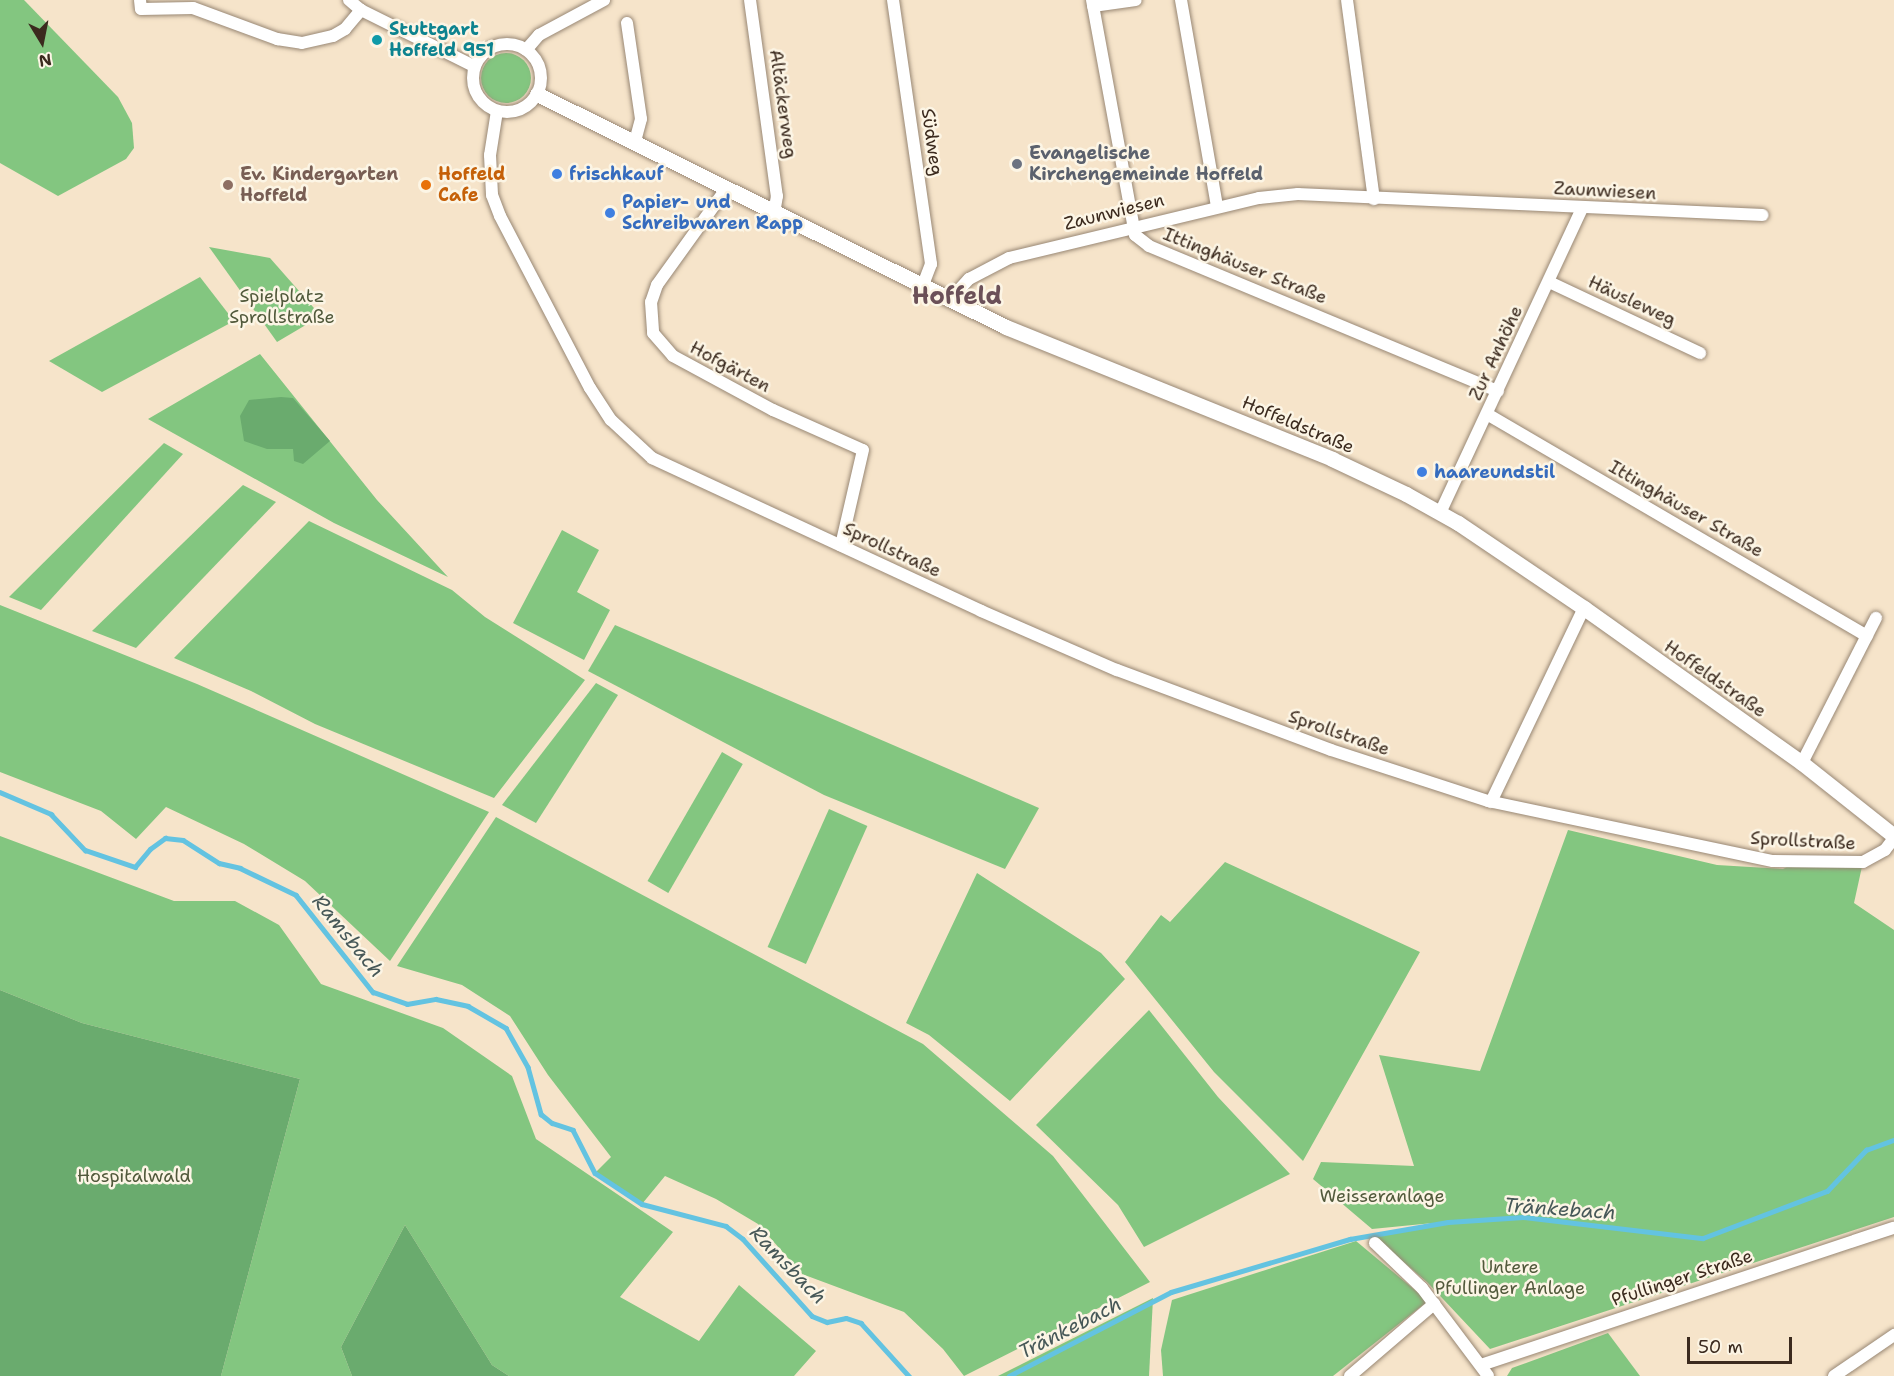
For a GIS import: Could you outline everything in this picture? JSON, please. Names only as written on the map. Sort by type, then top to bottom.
[{"type":"street","points":[[140,0],[141,9],[193,8],[277,39],[302,43],[333,36],[345,29],[361,10]]},
{"type":"street","points":[[349,0],[361,10],[474,66]]},
{"type":"street","points":[[526,50],[539,35],[604,0]]},
{"type":"street","name":"Altäckerweg","points":[[750,0],[777,196],[774,213]]},
{"type":"street","name":"Südweg","points":[[893,0],[931,264],[922,287]]},
{"type":"street","points":[[1092,3],[1136,0]]},
{"type":"street","points":[[1181,0],[1216,207]]},
{"type":"street","points":[[1347,0],[1374,199]]},
{"type":"street","name":"Ittinghäuser Straße","points":[[1092,3],[1135,235],[1149,246],[1498,390]]},
{"type":"street","points":[[627,23],[640,118],[635,141]]},
{"type":"street","points":[[515,45],[526,50],[540,70],[537,94],[520,110],[497,111],[479,98],[474,88],[474,66],[491,48],[515,45]]},
{"type":"street","name":"Hoffeldstraße","points":[[537,94],[635,141],[949,301],[1006,327],[1332,459],[1440,513],[1584,608],[1802,763],[1894,837]]},
{"type":"street","name":"Sprollstraße","points":[[497,111],[490,155],[492,195],[500,216],[582,377],[611,420],[652,458],[981,611],[1186,698],[1491,802],[1773,861],[1863,862],[1885,850],[1894,837]]},
{"type":"street","name":"Hofgärten","points":[[726,189],[657,285],[651,302],[653,333],[673,356],[772,410],[863,450],[841,545]]},
{"type":"street","name":"Zaunwiesen","points":[[949,301],[969,279],[1009,258],[1133,225],[1216,207],[1298,194],[1762,215]]},
{"type":"street","name":"Zur Anhöhe","points":[[1440,513],[1582,208]]},
{"type":"street","name":"Häusleweg","points":[[1549,282],[1700,353]]},
{"type":"street","name":"Ittinghäuser Straße","points":[[1487,414],[1867,636]]},
{"type":"street","points":[[1491,802],[1584,608]]},
{"type":"street","points":[[1802,763],[1876,618]]},
{"type":"street","name":"Pfullinger Straße","points":[[1485,1370],[1894,1228]]},
{"type":"street","points":[[1375,1243],[1434,1304],[1485,1370]]},
{"type":"street","points":[[1350,1376],[1434,1304]]},
{"type":"street","points":[[1834,1376],[1894,1335]]},
{"type":"green space","points":[[0,0],[24,0],[118,97],[132,123],[134,148],[126,159],[58,196],[0,163]]},
{"type":"green space","points":[[501,53],[511,53],[524,60],[531,73],[531,83],[524,96],[511,103],[501,103],[492,99],[485,92],[481,83],[481,73],[485,64],[492,57]]},
{"type":"green space","name":"Spielplatz Sprollstraße","points":[[209,247],[270,258],[321,316],[277,342]]},
{"type":"green space","points":[[200,277],[234,321],[102,392],[49,361]]},
{"type":"green space","points":[[260,354],[377,500],[448,577],[334,523],[148,419]]},
{"type":"green space","points":[[293,398],[330,441],[303,464],[294,461],[293,449],[267,449],[244,441],[240,416],[249,400]]},
{"type":"green space","points":[[164,443],[183,454],[41,610],[9,597]]},
{"type":"green space","points":[[243,485],[276,502],[136,648],[92,631]]},
{"type":"green space","points":[[309,521],[452,590],[485,617],[585,680],[494,798],[315,724],[251,691],[174,658]]},
{"type":"green space","points":[[562,530],[599,550],[577,592],[610,610],[584,660],[513,623]]},
{"type":"green space","points":[[0,605],[197,684],[489,812],[390,961],[305,881],[244,844],[166,807],[136,839],[101,811],[0,772]]},
{"type":"green space","points":[[615,625],[1039,808],[1005,869],[824,795],[588,671]]},
{"type":"green space","points":[[596,683],[618,695],[536,823],[502,805]]},
{"type":"green space","points":[[722,752],[743,764],[668,893],[648,881]]},
{"type":"green space","points":[[829,809],[867,826],[806,964],[768,947]]},
{"type":"green space","points":[[496,817],[923,1044],[1053,1156],[1150,1282],[964,1376],[943,1349],[904,1312],[802,1274],[758,1224],[716,1199],[665,1176],[642,1204],[595,1173],[611,1157],[548,1075],[510,1016],[462,985],[397,966]]},
{"type":"green space","points":[[1568,830],[1717,865],[1783,869],[1795,863],[1863,862],[1854,903],[1894,930],[1894,1217],[1490,1349],[1427,1282],[1372,1235],[1433,1223],[1372,1229],[1313,1179],[1321,1162],[1414,1166],[1379,1055],[1480,1071]]},
{"type":"green space","points":[[0,836],[174,901],[235,901],[279,925],[321,984],[443,1028],[512,1076],[536,1139],[673,1232],[620,1297],[699,1341],[739,1285],[816,1351],[794,1376],[509,1376],[492,1365],[405,1225],[341,1347],[352,1376],[221,1376],[300,1079],[82,1023],[0,990]]},
{"type":"green space","points":[[1225,862],[1420,952],[1303,1161],[1214,1072],[1125,962],[1161,915],[1170,922]]},
{"type":"green space","points":[[977,873],[1101,953],[1125,979],[1010,1101],[929,1035],[906,1023]]},
{"type":"green space","name":"Hospitalwald","points":[[0,990],[82,1023],[300,1079],[221,1376],[0,1376]]},
{"type":"green space","points":[[1149,1010],[1218,1097],[1290,1174],[1144,1247],[1118,1205],[1036,1125]]},
{"type":"green space","points":[[405,1225],[492,1365],[509,1376],[352,1376],[341,1347]]},
{"type":"green space","points":[[1356,1241],[1428,1301],[1333,1376],[1163,1376],[1161,1350],[1172,1300]]},
{"type":"green space","points":[[1153,1298],[1149,1376],[998,1376]]},
{"type":"green space","points":[[1608,1333],[1640,1376],[1507,1376],[1512,1368]]},
{"type":"waterway","name":"Ramsbach","points":[[0,792],[51,814],[85,850],[135,867],[150,849],[165,838],[183,840],[219,863],[240,868],[296,895],[373,992],[407,1004],[436,999],[468,1006],[506,1028],[528,1067],[541,1114],[552,1123],[573,1130],[595,1173],[642,1204],[726,1226],[743,1239],[812,1316],[827,1322],[846,1318],[861,1323],[909,1376]]},
{"type":"waterway","name":"Tränkebach","points":[[1009,1376],[1171,1292],[1350,1239],[1448,1222],[1523,1217],[1703,1238],[1827,1191],[1866,1150],[1894,1140]]},
{"type":"place","name":"Stuttgart Hoffeld 951","points":[[377,40]]},
{"type":"place","name":"Evangelische Kirchengemeinde Hoffeld","points":[[1017,164]]},
{"type":"place","name":"frischkauf","points":[[557,174]]},
{"type":"place","name":"Ev. Kindergarten Hoffeld","points":[[228,185]]},
{"type":"place","name":"Hoffeld Cafe","points":[[426,185]]},
{"type":"place","name":"Papier- und Schreibwaren Rapp","points":[[610,213]]},
{"type":"place","name":"haareundstil","points":[[1422,472]]},
{"type":"district","name":"Hoffeld","points":[[957,297]]},
{"type":"park label","name":"Weisseranlage","points":[[1382,1196]]},
{"type":"park label","name":"Untere Pfullinger Anlage","points":[[1510,1278]]}]
